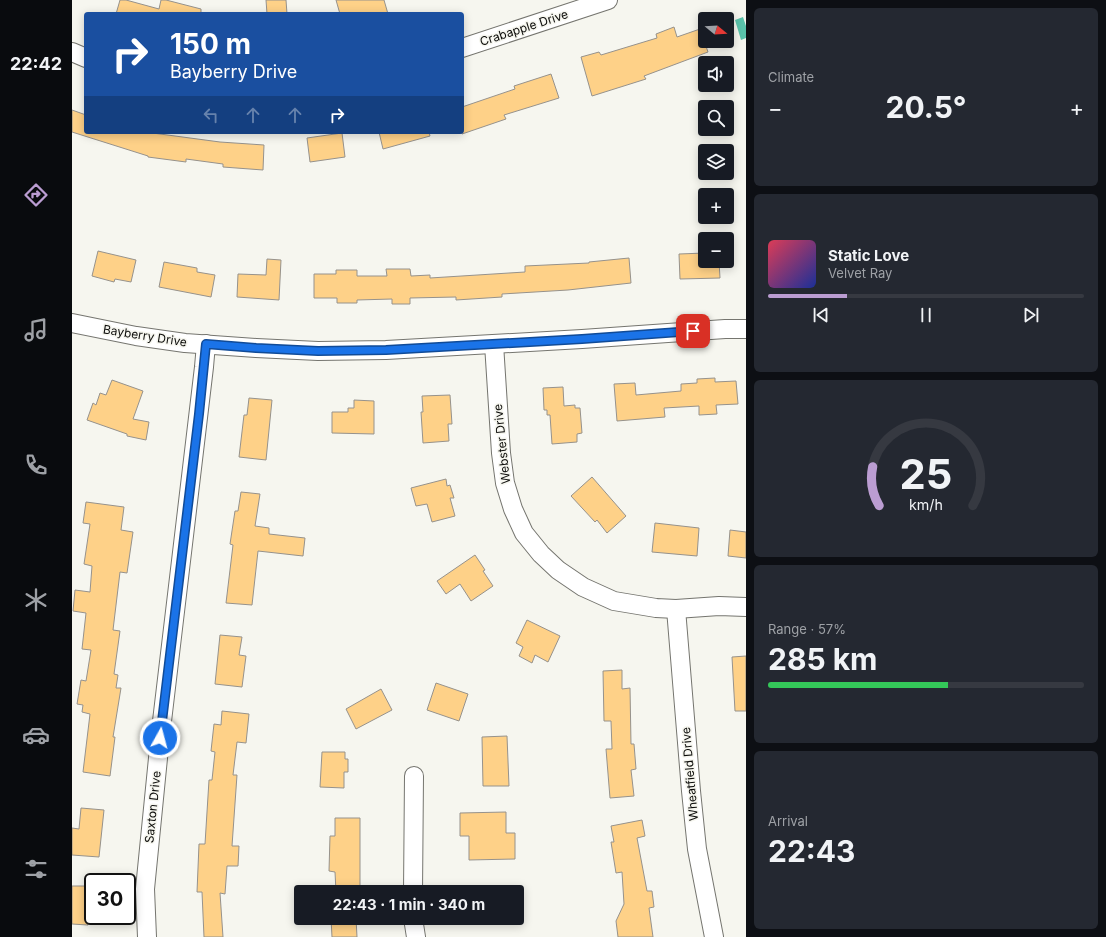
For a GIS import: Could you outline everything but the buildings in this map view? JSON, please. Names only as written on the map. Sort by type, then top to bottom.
[{"type":"street","name":"Crabapple Drive","points":[[464,47],[600,1]]},
{"type":"street","points":[[72,52],[84,57]]},
{"type":"street","name":"Bayberry Drive","points":[[72,323],[136,336],[185,343],[318,351],[386,350],[590,338],[725,328],[746,329]]},
{"type":"street","name":"Saxton Drive","points":[[147,937],[145,889],[160,738],[206,344]]},
{"type":"street","name":"Webster Drive","points":[[494,344],[501,453],[505,483],[513,509],[524,533],[541,554],[558,570],[583,587],[614,601],[656,608],[676,609],[719,606],[746,607]]},
{"type":"street","name":"Wheatfield Drive","points":[[676,609],[697,849],[714,937]]},
{"type":"street","points":[[413,885],[414,776]]},
{"type":"street","points":[[414,925],[416,937]]},
{"type":"shaded area","points":[[743,17],[746,26],[746,38],[741,40],[735,20]]},
{"type":"route","points":[[160,738],[206,344],[318,351],[386,350],[693,331]]}]
